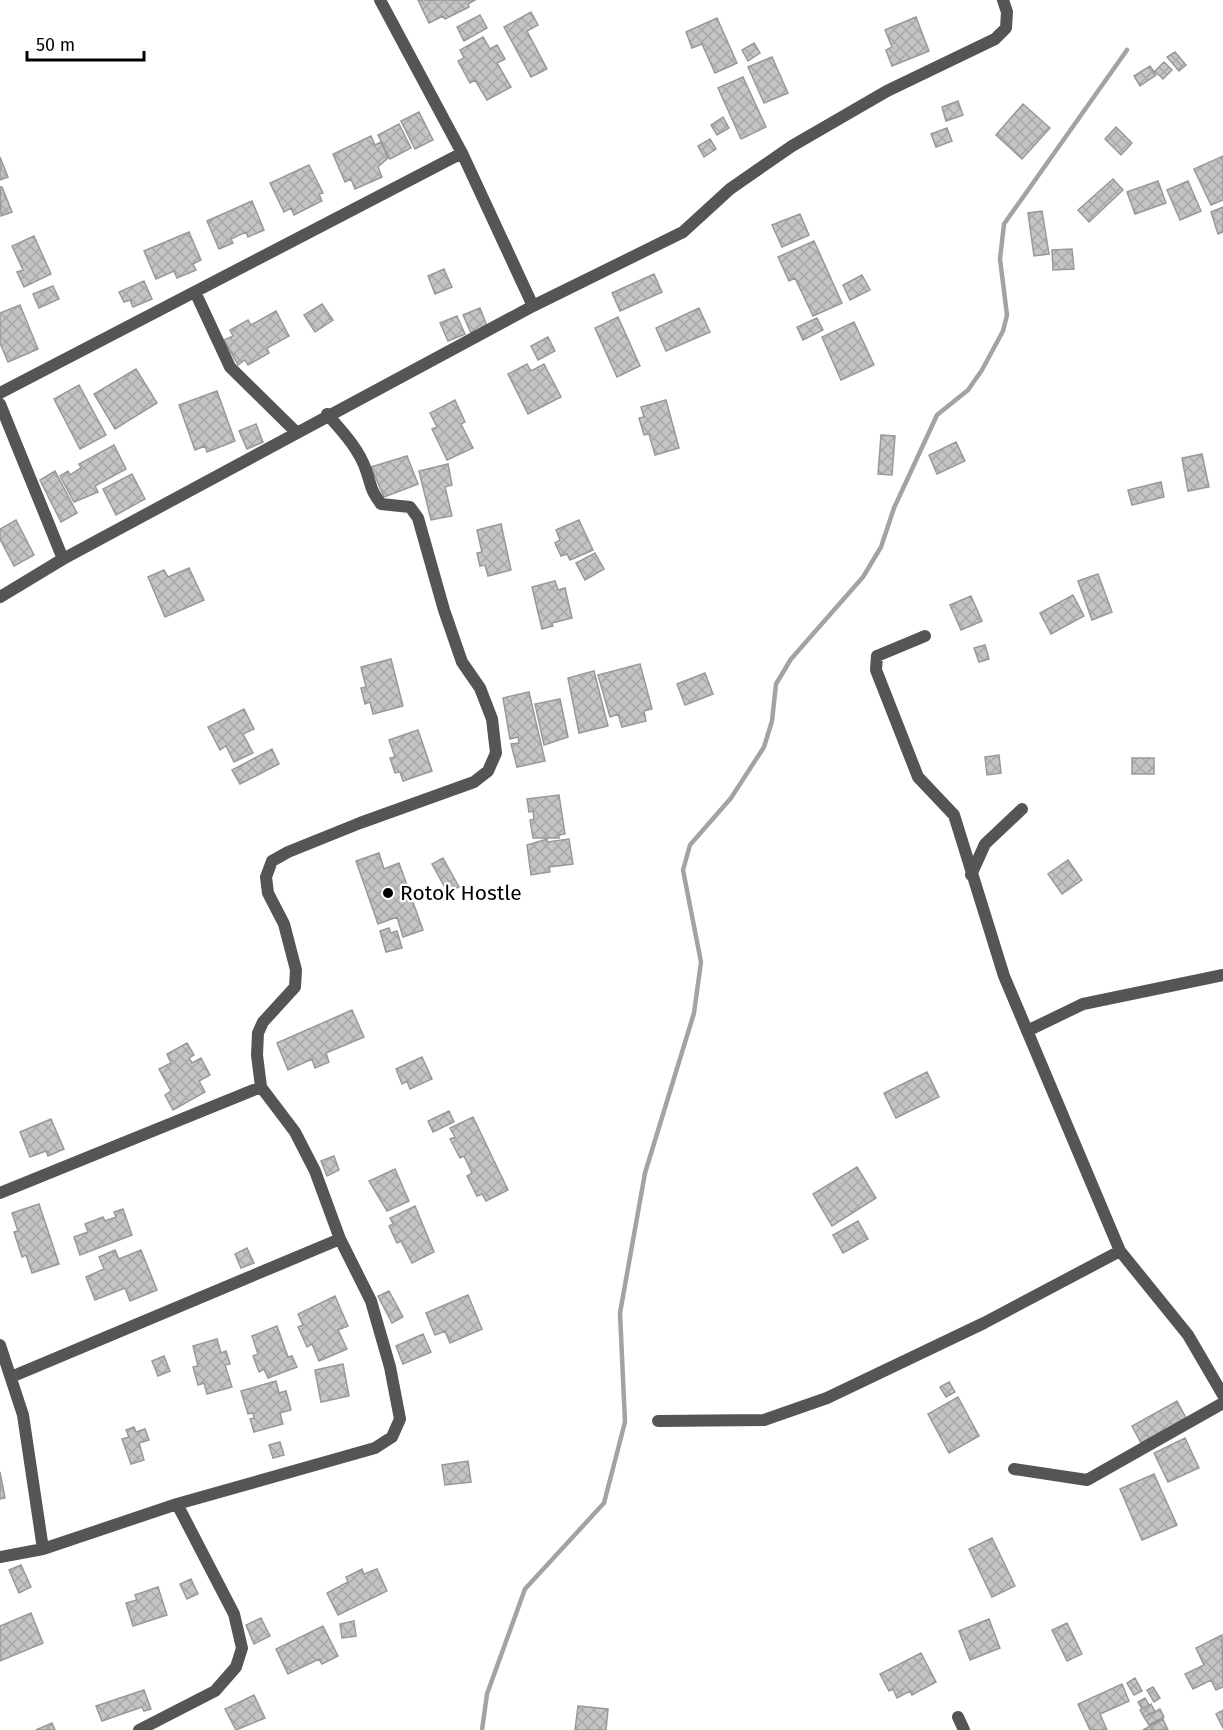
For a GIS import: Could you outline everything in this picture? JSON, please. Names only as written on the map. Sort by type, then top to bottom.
[{"type":"street","points":[[380,0],[462,153],[534,306]]},
{"type":"street","points":[[0,597],[63,559],[297,433],[327,414],[534,306],[683,232],[730,189],[792,146],[886,91],[995,39],[1006,28],[1007,12],[1003,0]]},
{"type":"street","points":[[0,393],[196,294],[462,153]]},
{"type":"street","points":[[196,294],[230,367],[297,433]]},
{"type":"street","points":[[0,404],[63,559]]},
{"type":"street","points":[[0,1557],[43,1549],[177,1504],[375,1448],[392,1437],[400,1419],[390,1367],[371,1301],[340,1239],[315,1171],[295,1132],[261,1087],[257,1055],[258,1033],[263,1022],[295,987],[296,970],[284,924],[268,893],[266,877],[272,861],[288,852],[474,782],[488,771],[496,753],[492,719],[480,688],[462,662],[418,518],[410,507],[381,504],[369,487],[367,471],[354,447],[327,414]]},
{"type":"street","points":[[925,636],[877,656],[876,670],[918,777],[954,815],[967,852],[971,876],[1004,976],[1120,1251],[1188,1335],[1223,1395]]},
{"type":"street","points":[[971,876],[985,844],[1022,809]]},
{"type":"street","points":[[1027,1031],[1083,1004],[1223,975]]},
{"type":"street","points":[[0,1193],[261,1087]]},
{"type":"street","points":[[11,1377],[340,1239]]},
{"type":"street","points":[[658,1421],[764,1420],[827,1398],[984,1323],[1120,1251]]},
{"type":"street","points":[[0,1345],[23,1415],[43,1549]]},
{"type":"street","points":[[1014,1469],[1087,1480],[1223,1403]]},
{"type":"street","points":[[139,1730],[215,1691],[236,1667],[242,1648],[234,1614],[177,1504]]},
{"type":"street","points":[[958,1717],[964,1730]]},
{"type":"building","points":[[418,0],[475,0],[468,4],[469,7],[445,19],[443,16],[429,23]]},
{"type":"building","points":[[531,12],[538,25],[527,31],[547,69],[531,77],[504,27]]},
{"type":"building","points":[[480,15],[487,28],[464,41],[457,27]]},
{"type":"building","points":[[916,17],[929,51],[892,66],[886,50],[892,47],[885,30]]},
{"type":"building","points":[[717,18],[737,63],[715,73],[702,44],[692,48],[686,32]]},
{"type":"building","points":[[483,37],[490,49],[497,45],[505,59],[497,63],[511,87],[487,100],[475,80],[470,83],[458,61],[464,58],[460,50]]},
{"type":"building","points":[[754,43],[760,53],[748,61],[742,50]]},
{"type":"building","points":[[1175,52],[1186,65],[1179,71],[1167,57]]},
{"type":"building","points":[[772,57],[788,93],[764,103],[748,67]]},
{"type":"building","points":[[1164,62],[1172,70],[1163,79],[1155,71]]},
{"type":"building","points":[[1150,66],[1156,75],[1140,86],[1134,76]]},
{"type":"building","points":[[743,77],[766,127],[741,139],[718,88]]},
{"type":"building","points":[[958,101],[963,115],[946,121],[942,107]]},
{"type":"building","points":[[1023,104],[1050,128],[1022,159],[996,135]]},
{"type":"building","points":[[419,112],[433,140],[415,149],[401,121]]},
{"type":"building","points":[[723,117],[729,128],[717,135],[711,125]]},
{"type":"building","points":[[399,124],[411,148],[390,159],[378,135]]},
{"type":"building","points":[[1116,127],[1132,143],[1121,155],[1105,139]]},
{"type":"building","points":[[947,128],[952,141],[936,147],[931,134]]},
{"type":"building","points":[[371,136],[375,145],[381,142],[388,158],[378,167],[382,177],[355,189],[351,179],[345,182],[333,154]]},
{"type":"building","points":[[710,139],[716,149],[704,157],[698,146]]},
{"type":"building","points":[[1223,156],[1223,200],[1211,205],[1194,169]]},
{"type":"building","points":[[0,157],[8,177],[0,180]]},
{"type":"building","points":[[309,165],[323,193],[319,194],[322,201],[294,215],[291,208],[284,212],[270,183]]},
{"type":"building","points":[[1113,179],[1123,190],[1089,222],[1078,210]]},
{"type":"building","points":[[1158,181],[1166,203],[1135,214],[1127,192]]},
{"type":"building","points":[[1188,181],[1201,211],[1180,220],[1167,190]]},
{"type":"building","points":[[0,187],[2,187],[12,212],[1,216]]},
{"type":"building","points":[[252,201],[264,230],[248,237],[246,232],[231,239],[233,243],[219,249],[207,221]]},
{"type":"building","points":[[1223,207],[1223,232],[1218,234],[1211,212]]},
{"type":"building","points":[[1042,211],[1049,254],[1034,256],[1028,213]]},
{"type":"building","points":[[800,214],[809,235],[782,247],[772,225]]},
{"type":"building","points":[[189,232],[201,260],[193,264],[196,270],[177,278],[174,271],[156,279],[144,251]]},
{"type":"building","points":[[34,236],[51,274],[24,287],[17,272],[23,270],[12,246]]},
{"type":"building","points":[[814,241],[842,303],[813,316],[795,278],[789,281],[778,257]]},
{"type":"building","points":[[1072,249],[1074,269],[1053,270],[1052,250]]},
{"type":"building","points":[[444,269],[452,287],[435,294],[428,276]]},
{"type":"building","points":[[654,274],[662,292],[620,311],[612,293]]},
{"type":"building","points":[[862,275],[870,290],[850,300],[843,285]]},
{"type":"building","points":[[144,281],[152,299],[133,307],[130,300],[124,302],[119,292]]},
{"type":"building","points":[[53,286],[59,299],[39,308],[33,294]]},
{"type":"building","points":[[322,304],[333,320],[315,332],[304,315]]},
{"type":"building","points":[[20,305],[38,349],[8,362],[0,343],[0,313]]},
{"type":"building","points":[[480,308],[487,326],[471,333],[463,315]]},
{"type":"building","points":[[699,308],[710,332],[666,351],[656,328]]},
{"type":"building","points":[[276,311],[289,336],[267,348],[269,353],[248,365],[245,360],[238,365],[224,340],[233,336],[230,330],[248,320],[251,325]]},
{"type":"building","points":[[457,316],[465,334],[448,341],[440,323]]},
{"type":"building","points":[[618,317],[640,366],[617,377],[595,328]]},
{"type":"building","points":[[817,318],[823,330],[803,340],[797,327]]},
{"type":"building","points":[[854,322],[874,365],[841,380],[822,337]]},
{"type":"building","points":[[548,337],[555,351],[538,360],[531,346]]},
{"type":"building","points":[[527,364],[531,371],[544,364],[561,397],[528,414],[508,374]]},
{"type":"building","points":[[136,369],[157,403],[115,429],[94,394]]},
{"type":"building","points":[[79,385],[106,435],[80,449],[54,399]]},
{"type":"building","points":[[217,391],[235,441],[207,452],[205,446],[195,450],[179,405]]},
{"type":"building","points":[[455,400],[465,422],[461,424],[473,448],[447,460],[432,429],[437,427],[430,413]]},
{"type":"building","points":[[666,400],[679,448],[655,455],[649,434],[644,435],[639,418],[644,417],[641,407]]},
{"type":"building","points":[[256,424],[263,442],[247,449],[239,431]]},
{"type":"building","points":[[881,435],[895,436],[892,475],[878,474]]},
{"type":"building","points":[[956,442],[965,461],[937,474],[929,455]]},
{"type":"building","points":[[114,445],[126,469],[95,486],[98,492],[74,502],[60,476],[68,471],[70,475],[81,468],[79,464]]},
{"type":"building","points":[[1202,454],[1209,487],[1188,491],[1182,458]]},
{"type":"building","points":[[407,456],[418,484],[384,497],[371,467]]},
{"type":"building","points":[[448,464],[452,485],[445,487],[452,516],[431,520],[419,471]]},
{"type":"building","points":[[55,471],[77,513],[61,522],[40,480]]},
{"type":"building","points":[[132,474],[145,499],[116,515],[103,489]]},
{"type":"building","points":[[1161,482],[1164,497],[1132,505],[1128,490]]},
{"type":"building","points":[[16,520],[34,555],[14,566],[0,539],[0,529]]},
{"type":"building","points":[[579,520],[593,550],[570,560],[567,554],[561,556],[555,543],[560,540],[556,530]]},
{"type":"building","points":[[501,524],[511,570],[488,576],[485,565],[480,566],[477,553],[482,552],[477,530]]},
{"type":"building","points":[[595,553],[604,569],[585,580],[576,563]]},
{"type":"building","points":[[189,568],[204,600],[165,617],[148,577],[164,570],[168,577]]},
{"type":"building","points":[[1098,574],[1112,612],[1092,620],[1078,581]]},
{"type":"building","points":[[555,581],[558,590],[565,588],[572,618],[552,623],[553,626],[542,629],[532,587]]},
{"type":"building","points":[[1073,595],[1084,616],[1051,634],[1040,613]]},
{"type":"building","points":[[971,596],[982,621],[961,630],[950,605]]},
{"type":"building","points":[[985,645],[989,659],[979,662],[974,648]]},
{"type":"building","points":[[391,659],[403,706],[373,714],[370,702],[365,704],[361,688],[366,687],[361,667]]},
{"type":"building","points":[[640,664],[652,709],[644,711],[646,721],[622,727],[618,714],[610,717],[598,675]]},
{"type":"building","points":[[594,671],[608,726],[579,733],[568,678]]},
{"type":"building","points":[[705,673],[713,694],[685,705],[677,684]]},
{"type":"building","points":[[529,692],[545,761],[517,767],[511,744],[519,743],[518,737],[510,739],[503,698]]},
{"type":"building","points":[[560,699],[568,737],[544,745],[535,704]]},
{"type":"building","points":[[244,709],[254,729],[243,734],[253,753],[234,762],[226,746],[220,750],[208,727]]},
{"type":"building","points":[[418,730],[432,771],[403,781],[400,772],[395,773],[390,758],[395,757],[389,740]]},
{"type":"building","points":[[272,749],[279,764],[240,784],[232,770]]},
{"type":"building","points":[[999,755],[1001,773],[987,775],[985,757]]},
{"type":"building","points":[[1132,758],[1154,758],[1154,774],[1132,774]]},
{"type":"building","points":[[559,795],[565,834],[559,835],[559,838],[533,838],[530,820],[534,819],[533,811],[529,812],[527,799]]},
{"type":"building","points":[[547,839],[547,842],[569,839],[573,864],[549,867],[550,872],[531,875],[527,845]]},
{"type":"building","name":"Rotok Hostle","points":[[379,853],[384,869],[399,863],[423,930],[403,937],[397,917],[378,924],[356,861]]},
{"type":"building","points":[[443,858],[459,887],[448,893],[432,864]]},
{"type":"building","points":[[1068,860],[1082,880],[1062,894],[1048,874]]},
{"type":"building","points":[[389,928],[391,933],[397,931],[402,948],[386,952],[380,931]]},
{"type":"building","points":[[352,1010],[364,1037],[326,1053],[329,1062],[315,1068],[312,1059],[288,1070],[277,1043]]},
{"type":"building","points":[[187,1043],[194,1055],[189,1058],[192,1063],[201,1058],[210,1075],[199,1081],[205,1092],[173,1110],[165,1095],[171,1091],[159,1069],[171,1063],[167,1054]]},
{"type":"building","points":[[422,1057],[432,1079],[410,1089],[407,1081],[402,1084],[396,1069]]},
{"type":"building","points":[[927,1072],[939,1097],[896,1118],[884,1093]]},
{"type":"building","points":[[449,1111],[454,1122],[433,1132],[428,1121]]},
{"type":"building","points":[[473,1117],[508,1190],[486,1201],[482,1194],[477,1196],[467,1176],[472,1173],[464,1156],[460,1158],[450,1139],[455,1137],[450,1128]]},
{"type":"building","points":[[51,1119],[64,1149],[48,1156],[46,1151],[30,1157],[20,1132]]},
{"type":"building","points":[[334,1156],[339,1170],[327,1176],[321,1161]]},
{"type":"building","points":[[857,1167],[876,1198],[832,1226],[813,1194]]},
{"type":"building","points":[[395,1169],[409,1201],[387,1211],[369,1181]]},
{"type":"building","points":[[39,1204],[59,1264],[32,1273],[26,1255],[22,1257],[14,1232],[18,1231],[12,1213]]},
{"type":"building","points":[[415,1206],[434,1252],[412,1263],[401,1241],[397,1243],[389,1226],[393,1224],[390,1218]]},
{"type":"building","points":[[123,1209],[132,1235],[80,1255],[74,1237],[88,1232],[85,1224],[103,1217],[105,1221],[116,1217],[114,1212]]},
{"type":"building","points":[[858,1221],[868,1239],[843,1253],[833,1235]]},
{"type":"building","points":[[247,1248],[254,1263],[241,1268],[235,1254]]},
{"type":"building","points":[[115,1250],[119,1259],[141,1250],[157,1290],[130,1301],[125,1288],[95,1300],[86,1277],[104,1269],[99,1257]]},
{"type":"building","points":[[389,1291],[403,1317],[392,1323],[378,1296]]},
{"type":"building","points":[[468,1295],[482,1329],[450,1343],[445,1331],[435,1335],[426,1313]]},
{"type":"building","points":[[335,1296],[348,1326],[338,1330],[347,1349],[319,1361],[312,1344],[307,1347],[298,1327],[303,1325],[298,1314]]},
{"type":"building","points":[[277,1326],[288,1357],[292,1356],[297,1367],[268,1378],[264,1369],[259,1372],[253,1356],[258,1354],[252,1336]]},
{"type":"building","points":[[423,1334],[431,1352],[403,1364],[396,1346]]},
{"type":"building","points":[[217,1339],[221,1353],[226,1351],[230,1364],[225,1365],[232,1387],[207,1394],[204,1383],[198,1385],[193,1367],[198,1366],[193,1346]]},
{"type":"building","points":[[164,1356],[170,1371],[158,1376],[152,1361]]},
{"type":"building","points":[[343,1364],[349,1396],[321,1402],[315,1370]]},
{"type":"building","points":[[276,1381],[279,1393],[286,1391],[291,1410],[280,1413],[283,1424],[254,1432],[250,1419],[254,1418],[253,1413],[248,1414],[241,1391]]},
{"type":"building","points":[[949,1382],[955,1392],[946,1397],[940,1387]]},
{"type":"building","points":[[958,1397],[979,1436],[949,1453],[928,1414]]},
{"type":"building","points":[[1177,1401],[1186,1418],[1141,1443],[1132,1426]]},
{"type":"building","points":[[134,1427],[136,1432],[145,1429],[149,1440],[139,1443],[144,1460],[131,1464],[122,1439],[129,1437],[126,1430]]},
{"type":"building","points":[[1185,1438],[1199,1468],[1168,1482],[1154,1453]]},
{"type":"building","points":[[280,1442],[284,1455],[273,1458],[269,1445]]},
{"type":"building","points":[[468,1461],[471,1482],[445,1485],[442,1465]]},
{"type":"building","points":[[0,1472],[5,1498],[0,1499]]},
{"type":"building","points":[[1154,1474],[1177,1525],[1142,1540],[1120,1489]]},
{"type":"building","points":[[992,1538],[1015,1586],[992,1597],[969,1549]]},
{"type":"building","points":[[21,1565],[31,1587],[19,1593],[9,1570]]},
{"type":"building","points":[[362,1569],[364,1574],[377,1569],[387,1591],[338,1615],[327,1593],[348,1582],[346,1577]]},
{"type":"building","points":[[191,1579],[198,1594],[187,1599],[180,1584]]},
{"type":"building","points":[[158,1587],[167,1615],[133,1626],[126,1603],[137,1600],[135,1595]]},
{"type":"building","points":[[31,1613],[43,1643],[0,1661],[0,1626]]},
{"type":"building","points":[[261,1618],[270,1636],[254,1644],[246,1625]]},
{"type":"building","points":[[989,1619],[1000,1648],[970,1660],[959,1631]]},
{"type":"building","points":[[354,1621],[356,1636],[342,1638],[340,1624]]},
{"type":"building","points":[[1067,1623],[1082,1654],[1067,1661],[1052,1630]]},
{"type":"building","points":[[323,1626],[338,1656],[322,1664],[319,1659],[288,1674],[276,1649]]},
{"type":"building","points":[[1222,1635],[1223,1687],[1216,1690],[1211,1680],[1193,1689],[1185,1674],[1204,1665],[1196,1648]]},
{"type":"building","points":[[921,1653],[936,1682],[912,1695],[910,1691],[897,1698],[893,1689],[889,1691],[880,1674]]},
{"type":"building","points":[[1135,1678],[1142,1691],[1134,1695],[1127,1683]]},
{"type":"building","points":[[1122,1684],[1129,1701],[1100,1714],[1107,1730],[1090,1730],[1078,1704]]},
{"type":"building","points":[[1153,1687],[1160,1698],[1154,1702],[1147,1690]]},
{"type":"building","points":[[144,1690],[151,1709],[144,1711],[142,1707],[102,1721],[96,1706]]},
{"type":"building","points":[[254,1695],[265,1718],[236,1730],[225,1709]]},
{"type":"building","points":[[1145,1698],[1149,1705],[1142,1709],[1138,1702]]},
{"type":"building","points":[[1151,1704],[1155,1712],[1144,1717],[1140,1710]]},
{"type":"building","points":[[578,1706],[608,1709],[606,1730],[575,1730]]},
{"type":"building","points":[[1160,1709],[1164,1717],[1149,1725],[1144,1717]]},
{"type":"building","points":[[1223,1710],[1223,1728],[1216,1714]]},
{"type":"building","points":[[1163,1719],[1168,1730],[1143,1730]]},
{"type":"building","points":[[52,1723],[55,1730],[36,1730]]},
{"type":"waterway","points":[[482,1730],[487,1694],[525,1589],[604,1503],[625,1422],[620,1313],[645,1173],[694,1013],[701,962],[683,870],[690,845],[731,798],[764,747],[772,721],[776,684],[791,659],[863,577],[881,547],[894,508],[937,415],[968,390],[982,370],[1003,331],[1007,315],[1000,259],[1004,224],[1127,50]]},
{"type":"place","name":"Rotok Hostle","points":[[388,893]]}]
